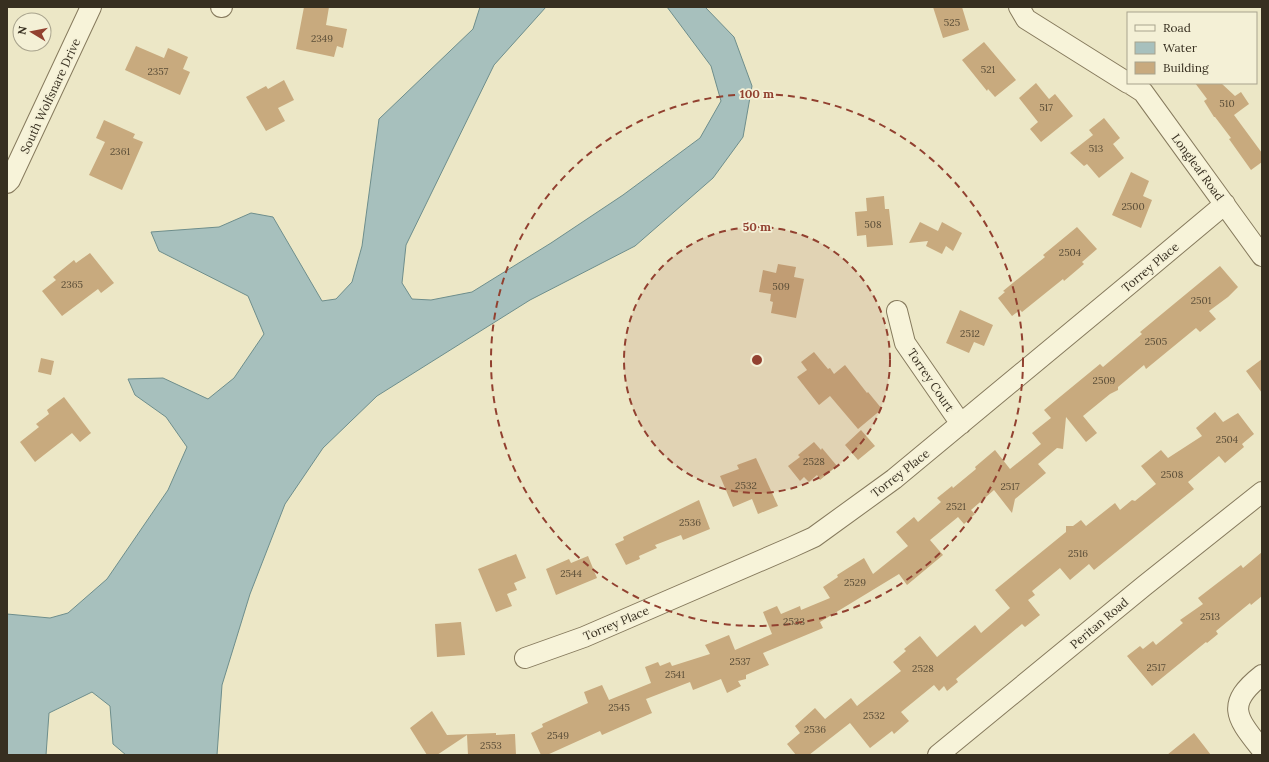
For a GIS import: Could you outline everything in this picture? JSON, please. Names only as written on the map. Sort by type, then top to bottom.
[{"type":"street","name":"South Wolfsnare Drive","points":[[7,183],[10,180],[91,7]]},
{"type":"street","name":"Longleaf Road","points":[[1019,7],[1026,19],[1127,82]]},
{"type":"street","name":"Longleaf Road","points":[[1130,84],[1143,92],[1262,256]]},
{"type":"street","name":"Torrey Place","points":[[525,658],[584,637],[814,537],[894,479],[1225,204]]},
{"type":"street","name":"Torrey Court","points":[[897,311],[905,342],[961,424]]},
{"type":"street","name":"Peritan Road","points":[[938,755],[1144,586],[1262,492]]},
{"type":"street","points":[[1262,674],[1243,692],[1239,702],[1238,714],[1243,725],[1262,750]]},
{"type":"water","points":[[480,7],[546,7],[494,65],[406,245],[402,283],[412,299],[431,300],[472,292],[551,243],[623,195],[700,138],[721,101],[711,66],[667,7],[705,7],[734,37],[752,86],[743,137],[713,178],[635,246],[530,300],[377,396],[323,448],[285,504],[250,594],[222,685],[217,755],[126,755],[113,744],[110,706],[92,692],[49,713],[46,755],[7,755],[7,614],[50,618],[68,613],[107,579],[168,490],[187,447],[166,417],[135,395],[128,379],[163,378],[208,399],[234,378],[264,334],[248,296],[159,251],[151,232],[219,227],[251,213],[273,217],[322,301],[336,299],[352,282],[362,246],[379,119],[473,29]]},
{"type":"building","points":[[304,7],[329,7],[326,25],[347,29],[343,48],[337,46],[334,57],[296,49]]},
{"type":"building","points":[[933,7],[962,7],[969,30],[943,38]]},
{"type":"building","points":[[984,42],[1016,80],[995,97],[988,89],[987,91],[962,60]]},
{"type":"building","points":[[136,46],[164,58],[168,48],[188,57],[183,69],[190,72],[180,95],[125,70]]},
{"type":"building","points":[[284,80],[294,100],[278,108],[285,121],[266,131],[246,97],[266,86],[268,89]]},
{"type":"building","points":[[1036,83],[1049,99],[1055,94],[1073,116],[1041,142],[1030,129],[1038,122],[1019,98]]},
{"type":"building","points":[[1196,84],[1222,84],[1235,96],[1241,92],[1249,104],[1234,115],[1262,153],[1262,162],[1251,170],[1229,139],[1231,138],[1214,117],[1204,101],[1207,99]]},
{"type":"building","points":[[1104,118],[1120,138],[1113,144],[1124,158],[1099,178],[1087,164],[1084,166],[1070,153],[1093,135],[1089,130]]},
{"type":"building","points":[[104,120],[135,134],[133,138],[143,142],[122,190],[89,175],[105,142],[96,138]]},
{"type":"building","points":[[1131,172],[1149,181],[1143,196],[1152,200],[1141,228],[1112,215]]},
{"type":"building","points":[[884,196],[885,209],[889,209],[893,245],[867,247],[866,235],[857,236],[855,212],[867,211],[866,198]]},
{"type":"building","points":[[920,222],[938,231],[942,222],[962,233],[953,251],[946,246],[942,254],[926,246],[928,241],[909,243]]},
{"type":"building","points":[[1077,227],[1097,249],[1082,262],[1084,264],[1064,281],[1063,279],[1022,312],[1020,310],[1012,316],[998,298],[1005,292],[1003,291],[1045,257],[1043,255]]},
{"type":"building","points":[[90,253],[114,283],[101,293],[98,289],[62,316],[42,291],[56,280],[53,277],[74,260],[76,263]]},
{"type":"building","points":[[778,264],[796,267],[794,277],[804,279],[796,318],[771,313],[773,302],[770,301],[771,294],[759,292],[763,270],[776,273]]},
{"type":"building","points":[[1220,266],[1238,287],[1228,297],[1209,311],[1216,319],[1200,332],[1196,328],[1146,369],[1144,365],[1118,387],[1118,390],[1110,394],[1083,416],[1097,433],[1086,442],[1066,417],[1063,449],[1057,448],[1038,464],[1046,473],[1015,499],[1012,513],[994,490],[971,510],[975,514],[964,524],[958,517],[930,540],[943,555],[907,585],[899,574],[820,622],[823,628],[763,653],[769,665],[746,675],[746,679],[738,681],[741,686],[727,693],[721,679],[693,690],[690,682],[646,699],[652,713],[602,735],[600,731],[547,755],[541,755],[531,733],[543,727],[542,724],[588,703],[584,692],[602,685],[609,700],[651,683],[645,667],[658,662],[660,666],[670,662],[672,666],[710,654],[705,645],[729,635],[735,650],[772,634],[763,612],[777,606],[781,614],[800,606],[801,610],[830,598],[823,587],[838,577],[837,575],[864,558],[873,574],[908,546],[896,532],[914,517],[918,522],[941,502],[937,498],[952,486],[953,488],[976,469],[975,467],[995,450],[1010,469],[1041,444],[1032,433],[1051,418],[1044,410],[1100,364],[1103,367],[1142,334],[1140,332]]},
{"type":"building","points":[[960,310],[993,325],[984,346],[974,342],[969,353],[946,343]]},
{"type":"building","points":[[814,352],[834,374],[845,365],[882,409],[858,429],[830,396],[819,405],[797,377],[807,370],[801,362]]},
{"type":"building","points":[[41,358],[54,361],[51,375],[38,372]]},
{"type":"building","points":[[1262,359],[1262,393],[1246,371]]},
{"type":"building","points":[[64,397],[91,433],[80,442],[72,433],[35,462],[20,442],[39,427],[36,424],[49,414],[47,410]]},
{"type":"building","points":[[1215,412],[1223,422],[1238,413],[1254,434],[1242,444],[1244,447],[1225,463],[1219,456],[1188,482],[1194,489],[1094,570],[1089,564],[1070,580],[1060,568],[1032,591],[1035,595],[1028,600],[1040,615],[1025,627],[1022,624],[956,679],[958,682],[947,691],[944,686],[939,691],[934,685],[901,712],[909,721],[894,734],[892,731],[870,748],[850,723],[809,755],[796,755],[787,744],[800,733],[795,726],[815,708],[825,719],[851,698],[857,706],[901,671],[893,662],[906,651],[904,649],[920,636],[937,657],[975,625],[981,633],[1010,608],[995,590],[1066,532],[1066,526],[1073,526],[1081,520],[1086,526],[1115,503],[1120,510],[1132,500],[1135,501],[1156,484],[1141,466],[1161,450],[1168,458],[1202,436],[1196,428]]},
{"type":"building","points":[[861,430],[875,446],[858,460],[845,445]]},
{"type":"building","points":[[814,442],[821,450],[822,448],[837,466],[820,480],[817,475],[809,482],[804,477],[800,481],[788,466],[800,457],[798,455]]},
{"type":"building","points":[[756,458],[778,506],[758,514],[752,499],[733,507],[720,476],[739,469],[737,465]]},
{"type":"building","points":[[699,500],[710,529],[683,540],[681,535],[655,545],[657,548],[639,556],[640,559],[626,565],[615,544],[624,540],[623,537]]},
{"type":"building","points":[[1262,552],[1262,596],[1251,605],[1250,603],[1216,631],[1218,634],[1152,686],[1127,656],[1140,646],[1143,649],[1153,641],[1156,645],[1183,623],[1180,620],[1203,604],[1198,598],[1241,565],[1243,568]]},
{"type":"building","points":[[516,554],[526,578],[514,583],[517,590],[507,594],[512,606],[496,612],[478,569]]},
{"type":"building","points":[[588,556],[597,578],[556,595],[546,569],[569,559],[571,563]]},
{"type":"building","points":[[461,622],[465,655],[437,657],[435,624]]},
{"type":"building","points":[[432,711],[447,735],[496,733],[496,735],[515,734],[516,755],[468,755],[467,735],[437,755],[427,755],[410,728]]},
{"type":"building","points":[[1194,733],[1211,755],[1167,755]]}]
